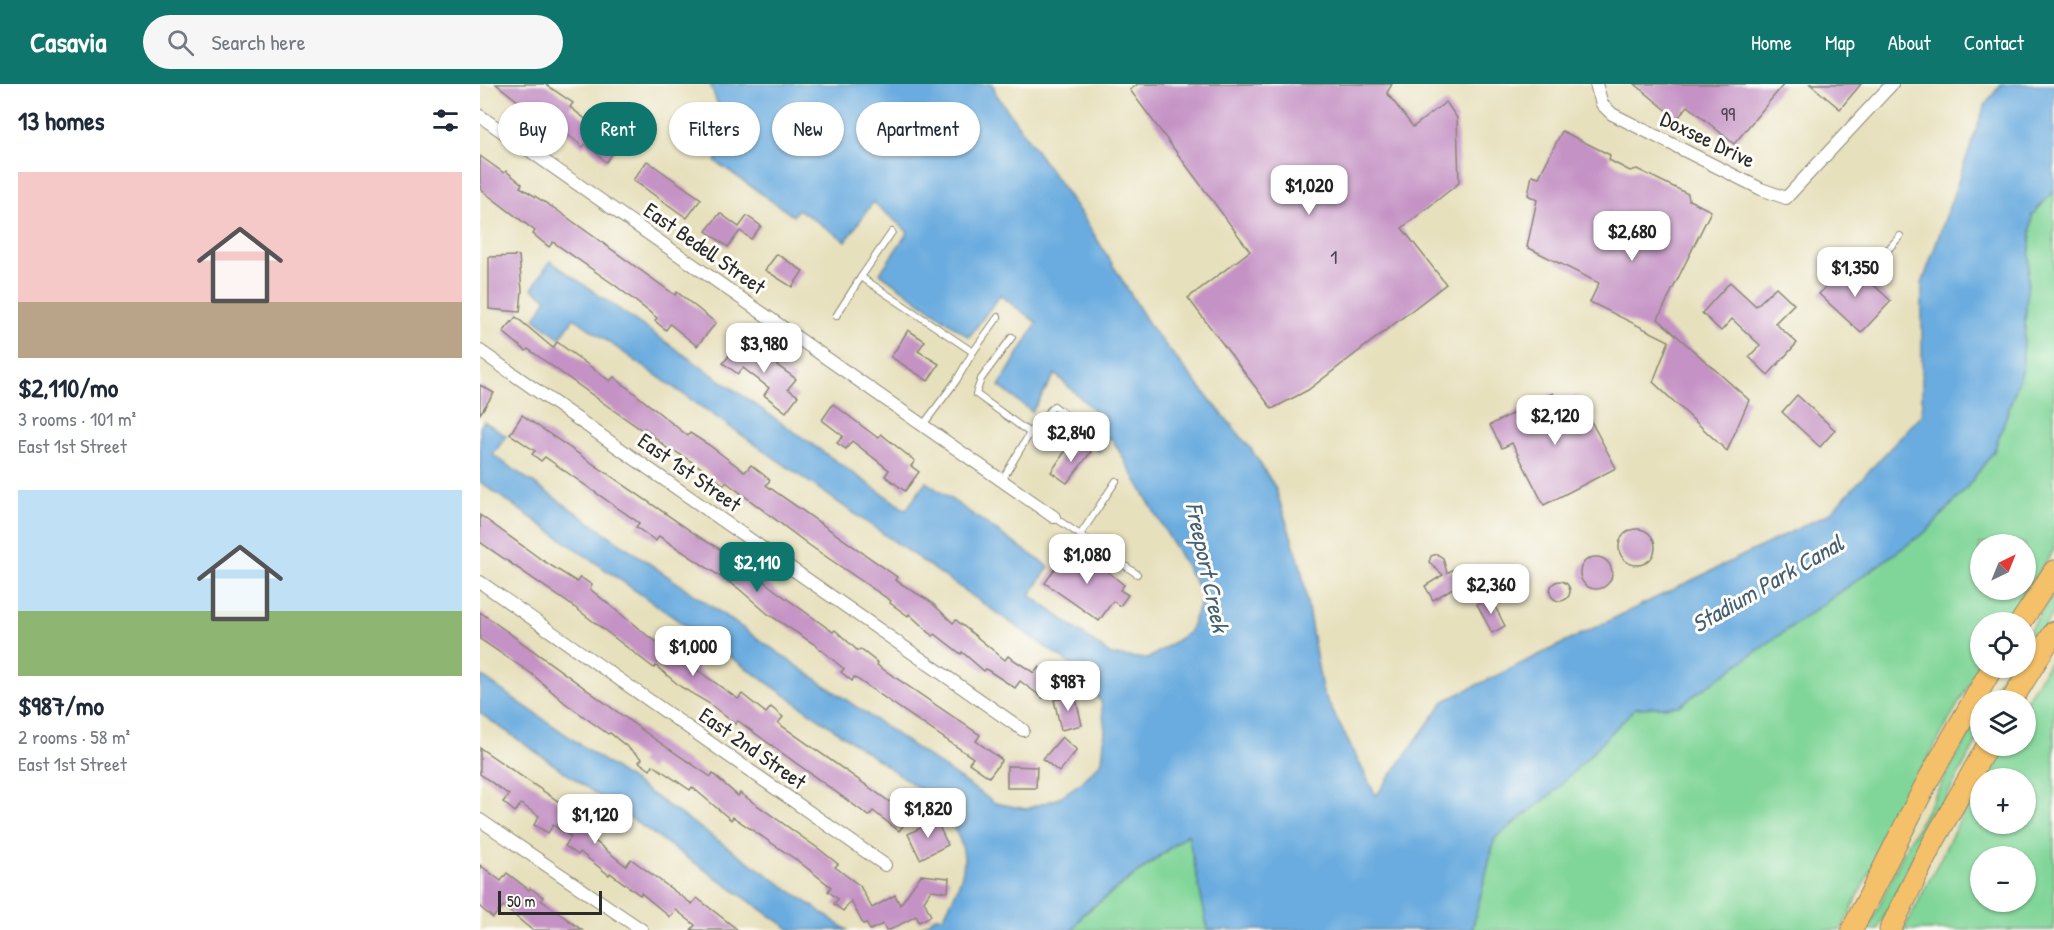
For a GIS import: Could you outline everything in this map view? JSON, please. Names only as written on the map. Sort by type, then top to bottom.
[{"type":"highway","points":[[2027,612],[2054,571]]},
{"type":"highway","points":[[2018,690],[2054,632]]},
{"type":"highway","points":[[1852,930],[1928,780],[1986,678]]},
{"type":"highway","points":[[1890,930],[1930,848],[1981,756]]},
{"type":"street","name":"Doxsee Drive","points":[[1596,84],[1602,104],[1612,114],[1755,186],[1786,198],[1892,84]]},
{"type":"street","name":"East Bedell Street","points":[[480,116],[1054,518]]},
{"type":"street","name":"East 1st Street","points":[[480,351],[1023,730]]},
{"type":"street","name":"East 2nd Street","points":[[480,582],[885,865]]},
{"type":"street","points":[[480,820],[634,928]]},
{"type":"lane","points":[[836,316],[892,232]]},
{"type":"lane","points":[[1871,269],[1899,236]]},
{"type":"lane","points":[[861,278],[973,352]]},
{"type":"lane","points":[[923,425],[956,381],[998,317]]},
{"type":"lane","points":[[1012,337],[981,379],[976,394],[1030,433]]},
{"type":"lane","points":[[1002,481],[1030,433],[1054,405],[1071,419]]},
{"type":"lane","points":[[1080,535],[1116,480]]},
{"type":"lane","points":[[1054,518],[1137,574]]},
{"type":"green space","points":[[2054,191],[2054,550],[2036,576],[2036,534],[1970,534],[1970,600],[2020,600],[2012,612],[1970,612],[1970,678],[1972,678],[1904,802],[1841,930],[1472,930],[1495,838],[1553,793],[1635,708],[1679,706],[1928,530],[1964,491],[1994,451],[2022,371],[2032,215]]},
{"type":"green space","points":[[2054,593],[2054,612],[2036,640],[2036,620]]},
{"type":"green space","points":[[2054,655],[2054,930],[1904,930],[1970,800],[1970,834],[2036,834],[2036,768],[1987,768],[1993,756],[2036,756],[2036,690],[2032,690]]},
{"type":"green space","points":[[2000,678],[2012,678],[2006,690],[1993,690]]},
{"type":"green space","points":[[1970,732],[1970,754],[1915,854],[1878,930],[1868,930],[1905,849]]},
{"type":"green space","points":[[1189,834],[1208,930],[1073,930],[1083,915]]},
{"type":"water","points":[[710,84],[993,84],[996,94],[1084,218],[1152,329],[1251,449],[1275,487],[1301,567],[1322,690],[1376,796],[1444,701],[1830,513],[1922,414],[1922,284],[1985,105],[2001,84],[2054,84],[2054,191],[2032,215],[2022,371],[1994,451],[1964,491],[1928,530],[1679,706],[1635,708],[1553,793],[1495,838],[1472,930],[1208,930],[1188,834],[1083,914],[1073,930],[918,930],[935,917],[943,917],[960,882],[963,867],[964,854],[961,842],[931,797],[480,482],[480,427],[484,421],[506,436],[493,455],[995,803],[1026,809],[1057,799],[1082,782],[1102,761],[1105,730],[1101,702],[1080,671],[574,318],[560,338],[535,319],[547,298],[532,289],[550,261],[906,510],[926,482],[1049,567],[1030,595],[1111,655],[1148,659],[1189,632],[1203,596],[1111,437],[1100,452],[1079,438],[1100,416],[1055,374],[1032,412],[999,386],[1037,323],[1000,295],[969,337],[880,273],[908,232],[873,202],[846,241],[798,209],[793,216],[715,161],[718,156],[760,156],[760,102],[717,102]]},
{"type":"water","points":[[480,675],[847,930],[791,930],[480,713]]},
{"type":"building","points":[[496,84],[545,84],[573,103],[570,107],[580,115],[580,145],[568,135],[568,102],[519,102]]},
{"type":"building","points":[[1138,84],[1392,84],[1387,93],[1413,127],[1446,102],[1457,118],[1459,183],[1402,228],[1446,284],[1308,390],[1272,409],[1188,298],[1250,251],[1130,90]]},
{"type":"building","points":[[1635,84],[1784,84],[1734,144],[1688,106],[1677,119]]},
{"type":"building","points":[[1810,84],[1861,84],[1840,109]]},
{"type":"building","points":[[1562,131],[1610,155],[1609,160],[1630,171],[1637,169],[1688,194],[1689,200],[1711,211],[1658,319],[1749,400],[1727,451],[1653,382],[1669,341],[1590,302],[1599,283],[1527,247],[1537,200],[1528,195],[1532,175],[1539,177]]},
{"type":"building","points":[[480,156],[504,173],[506,171],[522,184],[520,187],[554,208],[675,295],[677,292],[716,323],[697,346],[670,324],[666,330],[655,321],[657,318],[616,286],[553,242],[549,247],[533,234],[535,231],[480,189]]},
{"type":"building","points":[[599,156],[611,156],[606,162]]},
{"type":"building","points":[[647,161],[701,199],[687,218],[633,180]]},
{"type":"building","points":[[720,213],[739,227],[747,216],[761,226],[751,239],[740,231],[728,247],[706,231]]},
{"type":"building","points":[[777,254],[803,271],[792,287],[765,270]]},
{"type":"building","points":[[519,256],[522,291],[520,312],[489,309],[489,257]]},
{"type":"building","points":[[1849,262],[1891,301],[1861,333],[1819,294]]},
{"type":"building","points":[[1730,282],[1756,306],[1776,287],[1794,304],[1775,323],[1797,343],[1768,375],[1749,357],[1760,345],[1732,319],[1721,331],[1702,313]]},
{"type":"building","points":[[516,317],[553,348],[557,342],[610,381],[614,377],[688,436],[690,433],[709,445],[745,472],[751,465],[770,480],[766,485],[897,577],[895,580],[931,602],[953,623],[956,620],[1005,660],[1008,656],[1034,673],[1039,667],[1054,679],[1054,683],[1043,698],[1020,681],[1015,688],[986,669],[984,671],[962,652],[961,654],[935,634],[933,636],[909,614],[908,616],[890,603],[891,601],[809,545],[726,482],[724,485],[705,470],[670,448],[668,449],[644,428],[642,430],[528,349],[526,351],[503,332]]},
{"type":"building","points":[[908,330],[925,341],[918,351],[939,364],[928,381],[891,357]]},
{"type":"building","points":[[742,340],[796,379],[788,389],[798,396],[786,412],[764,395],[769,388],[743,368],[738,374],[723,363]]},
{"type":"building","points":[[480,385],[494,393],[480,414]]},
{"type":"building","points":[[1553,393],[1560,406],[1578,397],[1616,468],[1544,505],[1512,443],[1502,448],[1490,425]]},
{"type":"building","points":[[1797,395],[1835,430],[1820,447],[1782,412]]},
{"type":"building","points":[[833,404],[878,438],[881,434],[915,461],[911,466],[919,472],[905,491],[885,476],[889,470],[852,441],[846,449],[837,443],[843,436],[822,420]]},
{"type":"building","points":[[522,415],[704,540],[732,556],[833,632],[835,630],[858,651],[860,649],[878,663],[877,665],[980,735],[976,741],[1002,760],[989,777],[969,763],[973,758],[854,677],[852,681],[841,672],[844,669],[814,644],[768,614],[738,588],[659,536],[656,541],[636,527],[639,523],[545,457],[541,461],[532,454],[535,451],[510,434]]},
{"type":"building","points":[[1078,443],[1091,452],[1067,483],[1051,472],[1066,450],[1071,454]]},
{"type":"building","points":[[480,515],[577,582],[580,577],[592,585],[590,589],[649,637],[659,643],[664,636],[699,665],[696,669],[738,699],[742,694],[766,713],[771,707],[783,717],[778,723],[890,802],[893,798],[913,813],[899,831],[873,811],[869,816],[738,721],[735,724],[710,704],[681,687],[656,666],[654,668],[577,609],[480,542]]},
{"type":"building","points":[[1637,529],[1650,534],[1655,547],[1650,560],[1637,565],[1624,560],[1619,547],[1624,534]]},
{"type":"building","points":[[1067,551],[1085,564],[1090,557],[1124,585],[1120,590],[1128,595],[1120,606],[1113,601],[1099,621],[1045,583]]},
{"type":"building","points":[[1437,554],[1443,558],[1447,573],[1455,568],[1463,582],[1433,600],[1425,586],[1443,575],[1429,562],[1431,556]]},
{"type":"building","points":[[1596,557],[1607,562],[1612,573],[1607,584],[1596,589],[1585,584],[1580,573],[1585,562]]},
{"type":"building","points":[[1560,581],[1567,584],[1570,591],[1567,598],[1560,601],[1553,598],[1550,591],[1553,584]]},
{"type":"building","points":[[1490,597],[1505,626],[1492,633],[1477,604]]},
{"type":"building","points":[[480,612],[656,740],[711,777],[713,774],[738,796],[740,793],[819,849],[838,864],[835,867],[860,886],[872,908],[895,895],[900,905],[921,875],[949,878],[948,892],[931,890],[924,901],[931,916],[919,922],[916,916],[890,930],[886,930],[883,924],[870,930],[866,923],[863,924],[851,901],[843,911],[834,904],[838,899],[828,891],[831,887],[798,861],[733,817],[731,820],[692,787],[690,790],[653,765],[650,770],[639,762],[642,759],[610,733],[608,734],[565,703],[532,674],[480,639]]},
{"type":"building","points":[[1075,695],[1082,725],[1061,730],[1054,700]]},
{"type":"building","points":[[1062,737],[1077,750],[1059,772],[1043,759]]},
{"type":"building","points":[[480,748],[596,827],[590,837],[626,866],[631,859],[692,904],[697,898],[738,930],[691,930],[695,925],[676,910],[670,917],[641,893],[640,895],[610,873],[609,875],[580,852],[578,855],[565,846],[571,837],[553,825],[548,833],[534,825],[539,816],[521,804],[515,812],[503,802],[509,795],[480,774]]},
{"type":"building","points":[[1007,766],[1037,767],[1036,788],[1007,788]]},
{"type":"building","points":[[936,820],[948,845],[920,859],[908,834]]},
{"type":"building","points":[[480,865],[501,881],[507,873],[529,890],[530,888],[543,897],[541,900],[582,930],[532,930],[503,906],[493,918],[480,907]]},
{"type":"water label","name":"Freeport Creek","points":[[1208,567]]},
{"type":"water label","name":"Stadium Park Canal","points":[[1767,583]]}]
